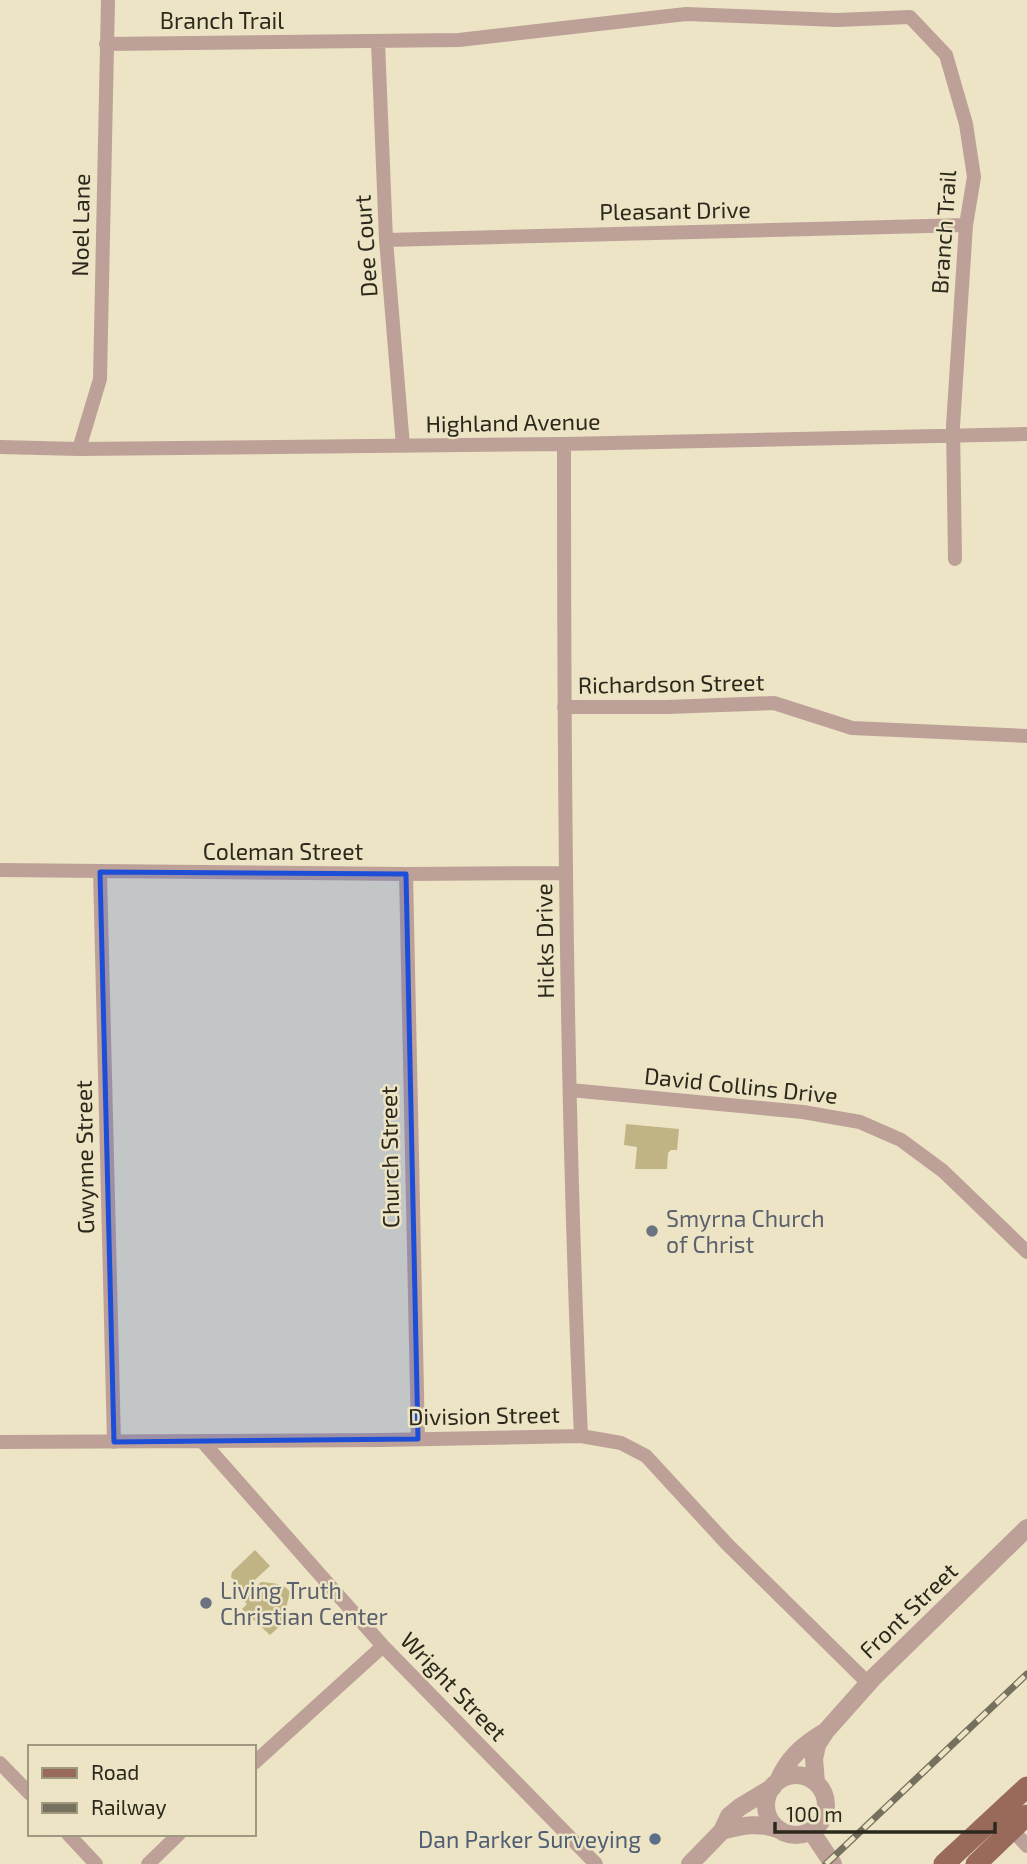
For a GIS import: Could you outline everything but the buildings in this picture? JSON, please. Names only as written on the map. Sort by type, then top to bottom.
[{"type":"main road","points":[[976,1864],[1013,1819],[1027,1787]]},
{"type":"main road","points":[[944,1864],[1013,1819]]},
{"type":"street","name":"Noel Lane","points":[[79,449],[100,379],[108,0]]},
{"type":"street","name":"Branch Trail","points":[[106,44],[459,40],[684,7],[837,20],[910,17],[946,55],[966,124],[974,177],[966,225],[954,434],[954,559]]},
{"type":"street","name":"Dee Court","points":[[378,42],[386,240],[403,446]]},
{"type":"street","name":"Pleasant Drive","points":[[386,240],[966,225]]},
{"type":"street","name":"Highland Avenue","points":[[0,447],[79,449],[564,444],[1027,434]]},
{"type":"street","name":"Hicks Drive","points":[[564,444],[566,873],[573,1256],[581,1436]]},
{"type":"street","name":"Richardson Street","points":[[564,707],[774,703],[852,728],[1027,736]]},
{"type":"street","name":"Coleman Street","points":[[0,870],[566,873]]},
{"type":"street","name":"Gwynne Street","points":[[100,872],[114,1442]]},
{"type":"street","name":"Church Street","points":[[406,874],[418,1439]]},
{"type":"street","name":"David Collins Drive","points":[[570,1090],[803,1112],[860,1122],[901,1140],[943,1171],[1027,1252]]},
{"type":"street","name":"Division Street","points":[[0,1442],[581,1436],[621,1443],[646,1456],[727,1544],[869,1684]]},
{"type":"street","name":"Wright Street","points":[[202,1441],[383,1646],[596,1864]]},
{"type":"street","name":"Front Street","points":[[811,1831],[822,1820],[825,1812],[825,1796],[816,1783],[814,1759],[817,1745],[826,1731],[869,1684],[1027,1528]]},
{"type":"street","points":[[256,1761],[383,1646]]},
{"type":"street","name":"Front Street","points":[[780,1830],[774,1825],[767,1810],[769,1794],[794,1754],[826,1731]]},
{"type":"street","points":[[0,1763],[28,1792]]},
{"type":"street","points":[[776,1784],[786,1777],[802,1776],[816,1783]]},
{"type":"street","name":"Front Street","points":[[690,1864],[722,1831],[729,1816],[776,1784]]},
{"type":"street","points":[[1013,1819],[1027,1846]]},
{"type":"street","points":[[722,1831],[747,1825],[769,1826],[795,1835],[811,1831],[833,1864]]},
{"type":"street","points":[[70,1836],[96,1864]]},
{"type":"street","points":[[148,1864],[177,1836]]},
{"type":"highlighted area","points":[[100,872],[406,874],[418,1439],[114,1442]]},
{"type":"shaded area","points":[[626,1124],[679,1129],[677,1150],[668,1153],[667,1169],[635,1169],[637,1147],[624,1145]]},
{"type":"shaded area","points":[[255,1550],[270,1566],[244,1590],[231,1577],[232,1572]]},
{"type":"shaded area","points":[[261,1582],[281,1585],[290,1592],[282,1624],[270,1635],[242,1609],[247,1604],[242,1599]]},
{"type":"railway","points":[[826,1864],[1027,1674]]},
{"type":"place","name":"Smyrna Church of Christ","points":[[652,1231]]},
{"type":"place","name":"Living Truth Christian Center","points":[[206,1603]]},
{"type":"place","name":"Dan Parker Surveying","points":[[655,1839]]}]
